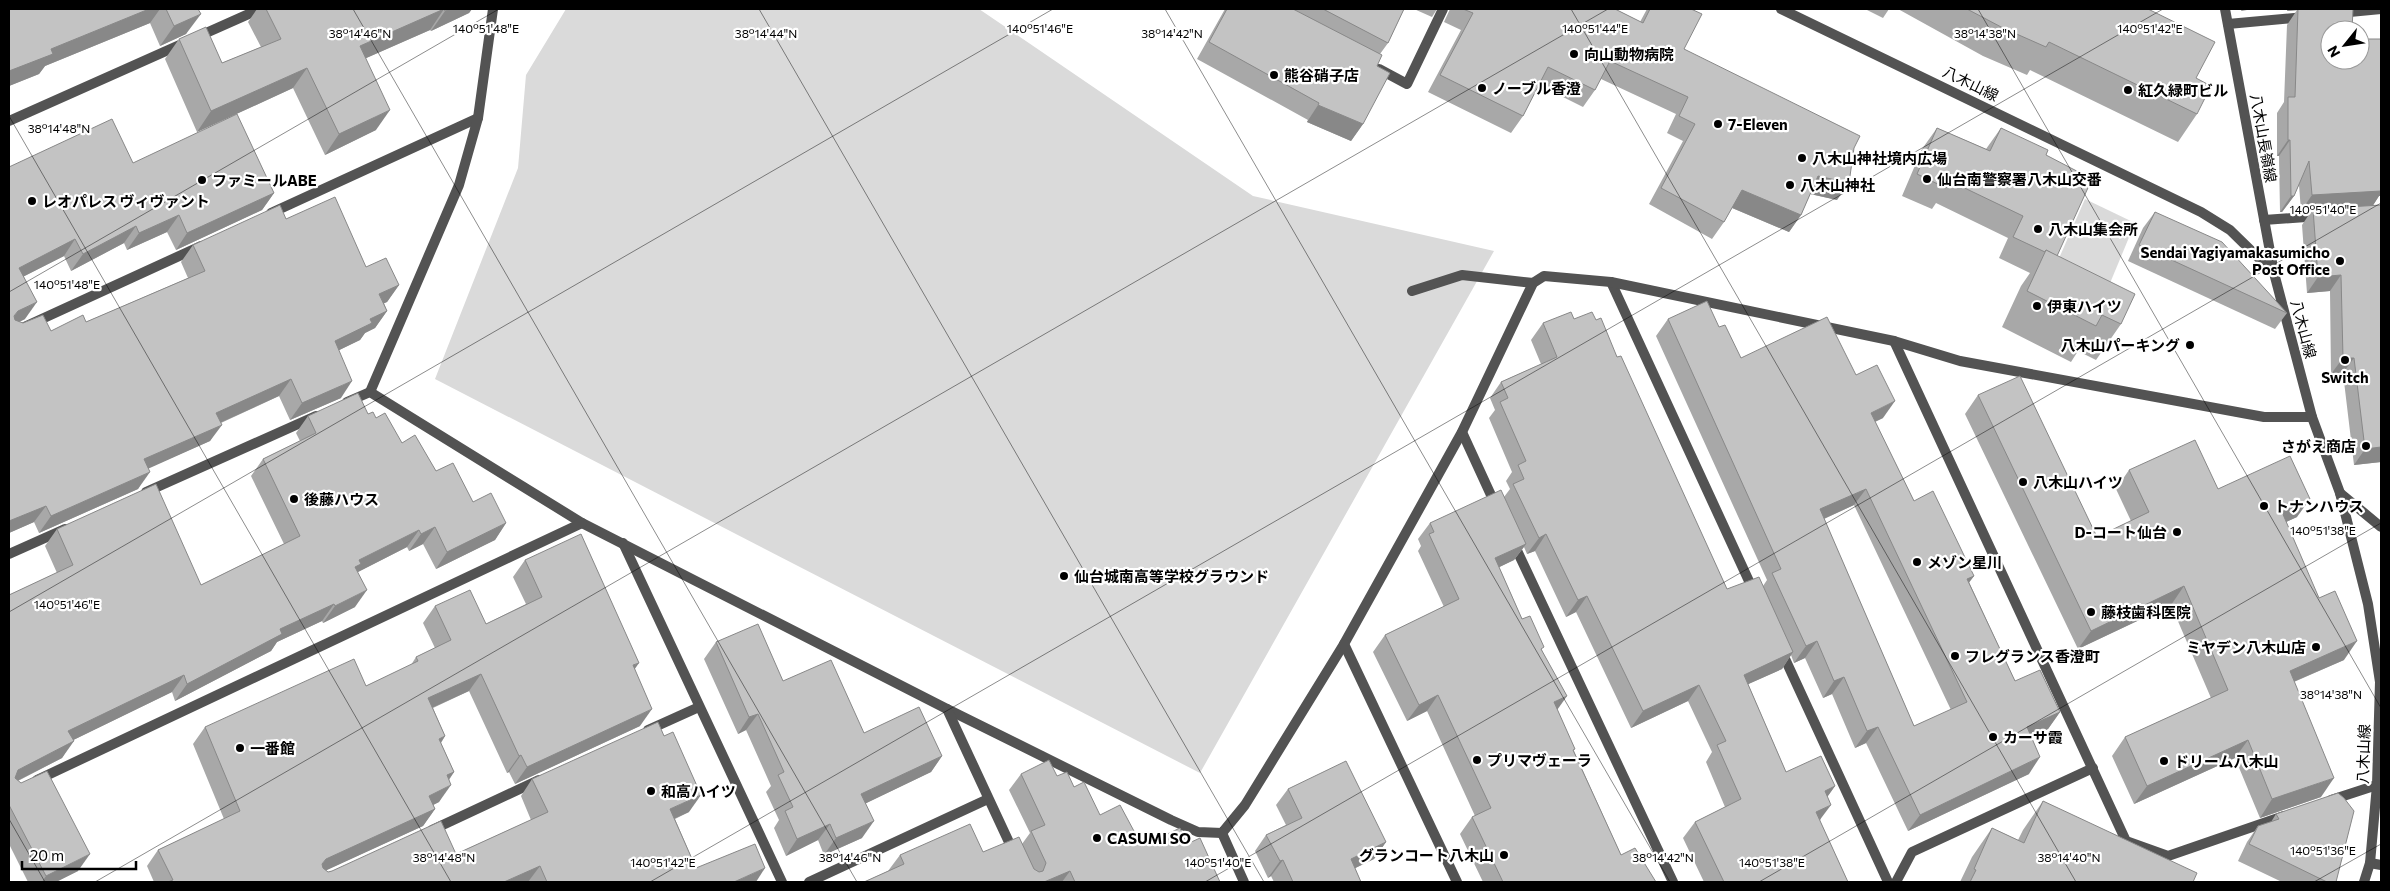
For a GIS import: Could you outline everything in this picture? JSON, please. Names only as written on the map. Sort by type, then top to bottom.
[{"type":"street","points":[[9,121],[260,9]]},
{"type":"street","points":[[135,497],[370,392],[459,185],[478,118],[493,9]]},
{"type":"street","points":[[1366,62],[1408,84],[1443,9]]},
{"type":"street","name":"八木山線","points":[[1781,9],[2201,212],[2230,230],[2274,273],[2312,417],[2340,493],[2368,604],[2380,682],[2377,785],[2370,862],[2364,882]]},
{"type":"street","name":"八木山長嶺線","points":[[2225,9],[2274,273]]},
{"type":"street","points":[[2228,24],[2381,9]]},
{"type":"street","points":[[261,218],[478,118]]},
{"type":"street","points":[[2264,220],[2332,216]]},
{"type":"street","points":[[9,334],[207,243]]},
{"type":"street","points":[[1412,291],[1462,276],[1533,283]]},
{"type":"street","points":[[1222,833],[1245,805],[1344,644],[1462,432],[1533,283],[1544,276],[1611,282],[1894,341],[1960,361],[2264,417],[2312,417]]},
{"type":"street","points":[[1611,282],[1760,604]]},
{"type":"street","points":[[1894,341],[2126,841],[2168,856],[2299,811]]},
{"type":"street","points":[[370,392],[582,523],[947,709],[1171,820],[1198,832],[1222,833]]},
{"type":"street","points":[[1462,432],[1500,513]]},
{"type":"street","points":[[2340,493],[2381,527]]},
{"type":"street","points":[[27,785],[582,523]]},
{"type":"street","points":[[9,554],[72,526]]},
{"type":"street","points":[[1508,531],[1673,882]]},
{"type":"street","points":[[623,544],[698,707],[782,882]]},
{"type":"street","points":[[1776,640],[1888,882]]},
{"type":"street","points":[[1344,644],[1456,882]]},
{"type":"street","points":[[635,736],[698,707]]},
{"type":"street","points":[[947,709],[1020,866]]},
{"type":"street","points":[[1896,882],[1912,852],[2093,768]]},
{"type":"street","points":[[426,832],[553,774]]},
{"type":"street","points":[[2318,805],[2377,785]]},
{"type":"street","points":[[809,882],[988,799]]},
{"type":"street","points":[[1222,833],[1244,882]]},
{"type":"street","points":[[2370,862],[2381,865]]},
{"type":"shaded area","name":"仙台城南高等学校グラウンド","points":[[566,9],[979,9],[1253,196],[1494,251],[1200,773],[435,379],[518,168],[526,75]]},
{"type":"shaded area","points":[[2085,199],[2135,223],[2098,312],[2046,288]]},
{"type":"building","points":[[9,9],[149,9],[51,49],[53,54],[9,71]]},
{"type":"building","points":[[166,9],[198,9],[201,14],[174,26]]},
{"type":"building","points":[[266,9],[444,9],[360,46],[390,110],[339,134],[307,68],[211,111],[179,39],[206,27],[222,63],[281,39]]},
{"type":"building","points":[[1227,9],[1293,9],[1382,55],[1377,66],[1390,73],[1363,124],[1318,105],[1319,103],[1209,42]]},
{"type":"building","points":[[1323,9],[1404,9],[1388,43]]},
{"type":"building","points":[[1463,9],[1615,9],[1643,23],[1650,9],[1691,9],[1702,14],[1684,49],[1860,136],[1854,148],[1849,183],[1818,176],[1801,215],[1742,190],[1724,222],[1661,188],[1695,124],[1679,116],[1688,97],[1610,61],[1595,90],[1548,67],[1523,116],[1440,75],[1473,13]]},
{"type":"building","points":[[1967,9],[2148,9],[2215,42],[2196,78],[2211,86],[2197,114],[2049,42],[2046,47],[2003,28]]},
{"type":"building","points":[[2298,9],[2353,9],[2352,20],[2320,20],[2320,70],[2370,70],[2370,39],[2381,39],[2381,191],[2312,195],[2309,161],[2294,196],[2291,196],[2288,97],[2295,97]]},
{"type":"building","points":[[237,114],[274,193],[187,233],[179,215],[139,233],[136,226],[83,254],[75,239],[19,268],[37,302],[18,311],[14,316],[15,320],[23,323],[43,315],[51,331],[83,315],[86,322],[205,271],[193,245],[280,205],[286,219],[335,197],[366,267],[386,258],[399,285],[379,294],[387,311],[370,319],[372,323],[335,341],[352,381],[302,403],[291,379],[216,413],[222,425],[144,459],[150,472],[51,516],[46,506],[9,521],[9,167],[112,119],[133,163]]},
{"type":"building","points":[[1937,128],[1990,151],[2001,128],[2048,150],[2046,155],[2092,179],[2057,256],[2013,237],[2023,216],[1950,181],[1946,188],[1917,174]]},
{"type":"building","points":[[2381,205],[2381,447],[2365,449],[2354,358],[2343,358],[2341,275],[2318,277],[2313,209]]},
{"type":"building","points":[[2155,212],[2222,242],[2287,313],[2139,245]]},
{"type":"building","points":[[2046,250],[2135,294],[2121,324],[2102,315],[2096,326],[2027,291]]},
{"type":"building","points":[[1707,301],[1719,327],[1725,325],[1741,358],[1827,317],[1856,375],[1877,365],[1895,401],[1871,413],[1914,501],[1933,491],[1974,576],[1967,579],[2015,681],[2040,670],[2060,712],[2027,727],[2040,757],[1920,815],[1878,727],[1867,731],[1844,677],[1834,681],[1817,641],[1806,646],[1772,573],[1781,569],[1668,319]],"holes":[[[1866,489],[1967,702],[1914,726],[1820,509]]]},
{"type":"building","points":[[1571,312],[1574,319],[1592,312],[1596,320],[1601,318],[1617,357],[1621,356],[1727,589],[1759,577],[1793,652],[1744,675],[1786,772],[1821,756],[1835,786],[1825,791],[1831,805],[1816,812],[1848,882],[1724,882],[1695,822],[1741,799],[1717,745],[1726,741],[1699,685],[1643,711],[1587,596],[1578,600],[1546,534],[1539,538],[1513,484],[1524,479],[1518,465],[1526,461],[1500,402],[1508,398],[1501,382],[1557,357],[1543,323]]},
{"type":"building","points":[[2020,376],[2097,537],[2149,512],[2129,470],[2195,440],[2218,489],[2290,456],[2310,499],[2282,512],[2319,598],[2335,591],[2357,641],[2290,671],[2334,778],[2272,799],[2248,740],[2147,786],[2125,737],[2228,690],[2184,586],[2091,631],[1978,395]]},
{"type":"building","points":[[358,393],[368,414],[373,412],[376,418],[385,413],[402,443],[415,435],[436,471],[453,463],[473,502],[491,493],[506,523],[447,552],[435,527],[421,534],[419,530],[359,560],[361,564],[355,567],[367,590],[335,606],[334,604],[280,629],[282,634],[187,684],[184,675],[68,731],[74,741],[18,770],[15,778],[21,783],[47,771],[90,854],[46,876],[9,805],[9,595],[73,565],[57,529],[156,484],[201,585],[300,536],[263,459],[316,433],[308,416]]},
{"type":"building","points":[[1501,490],[1526,544],[1495,558],[1522,619],[1530,616],[1544,647],[1541,649],[1567,696],[1554,702],[1575,749],[1573,750],[1621,855],[1635,848],[1656,882],[1503,882],[1472,817],[1491,808],[1438,695],[1419,705],[1385,635],[1459,599],[1429,534],[1434,532],[1430,523]]},
{"type":"building","points":[[581,534],[639,663],[633,665],[652,709],[527,767],[521,755],[519,756],[481,674],[428,698],[445,736],[439,739],[454,772],[447,775],[451,785],[429,796],[435,809],[326,859],[322,864],[323,868],[328,872],[332,871],[441,821],[456,854],[548,812],[532,779],[658,722],[664,736],[673,732],[701,795],[670,809],[696,868],[755,844],[765,868],[734,882],[547,882],[540,866],[504,882],[168,882],[173,880],[158,850],[240,811],[205,727],[354,659],[366,686],[418,661],[416,657],[451,640],[435,606],[470,590],[486,624],[542,597],[525,560]]},
{"type":"building","points":[[758,624],[783,681],[831,660],[864,733],[919,707],[942,756],[861,794],[874,821],[836,838],[830,824],[797,839],[785,811],[793,807],[778,775],[784,772],[758,714],[749,717],[716,642]]},
{"type":"building","points":[[1049,760],[1057,776],[1067,772],[1074,787],[1084,782],[1100,815],[1120,805],[1142,846],[1180,828],[1187,844],[1200,838],[1220,882],[1075,882],[1070,871],[1044,882],[864,882],[904,864],[900,855],[970,824],[983,852],[1019,837],[1034,869],[1039,872],[1043,871],[1046,863],[1031,831],[1045,825],[1021,774]]},
{"type":"building","points":[[1346,761],[1386,842],[1351,859],[1361,882],[1293,882],[1283,860],[1280,861],[1266,835],[1302,818],[1288,789]]},
{"type":"building","points":[[2338,793],[2354,811],[2336,882],[2327,882],[2249,844],[2258,826],[2279,819],[2276,814]]},
{"type":"building","points":[[2043,801],[2197,873],[2193,882],[1970,882],[1992,828],[2024,843]]},
{"type":"place","name":"向山動物病院","points":[[1574,54]]},
{"type":"place","name":"熊谷硝子店","points":[[1274,75]]},
{"type":"place","name":"ノーブル香澄","points":[[1482,88]]},
{"type":"place","name":"紅久緑町ビル","points":[[2128,90]]},
{"type":"place","name":"7-Eleven","points":[[1718,124]]},
{"type":"place","name":"八木山神社境内広場","points":[[1802,158]]},
{"type":"place","name":"仙台南警察署八木山交番","points":[[1927,179]]},
{"type":"place","name":"ファミールABE","points":[[202,180]]},
{"type":"place","name":"八木山神社","points":[[1790,185]]},
{"type":"place","name":"レオパレス ヴィヴァント","points":[[32,201]]},
{"type":"place","name":"八木山集会所","points":[[2038,229]]},
{"type":"place","name":"Sendai Yagiyamakasumicho Post Office","points":[[2340,261]]},
{"type":"place","name":"伊東ハイツ","points":[[2037,306]]},
{"type":"place","name":"八木山パーキング","points":[[2190,345]]},
{"type":"place","name":"Switch","points":[[2345,360]]},
{"type":"place","name":"さがえ商店","points":[[2366,446]]},
{"type":"place","name":"八木山ハイツ","points":[[2023,482]]},
{"type":"place","name":"後藤ハウス","points":[[294,499]]},
{"type":"place","name":"トナンハウス","points":[[2264,506]]},
{"type":"place","name":"D-コート仙台","points":[[2177,532]]},
{"type":"place","name":"メゾン星川","points":[[1917,562]]},
{"type":"place","name":"仙台城南高等学校グラウンド","points":[[1064,576]]},
{"type":"place","name":"藤枝歯科医院","points":[[2091,612]]},
{"type":"place","name":"ミヤデン八木山店","points":[[2316,647]]},
{"type":"place","name":"フレグランス香澄町","points":[[1955,656]]},
{"type":"place","name":"カーサ霞","points":[[1993,737]]},
{"type":"place","name":"一番館","points":[[240,748]]},
{"type":"place","name":"プリマヴェーラ","points":[[1477,760]]},
{"type":"place","name":"ドリーム八木山","points":[[2164,761]]},
{"type":"place","name":"和高ハイツ","points":[[651,791]]},
{"type":"place","name":"CASUMI SO","points":[[1097,838]]},
{"type":"place","name":"グランコート八木山","points":[[1504,855]]}]
